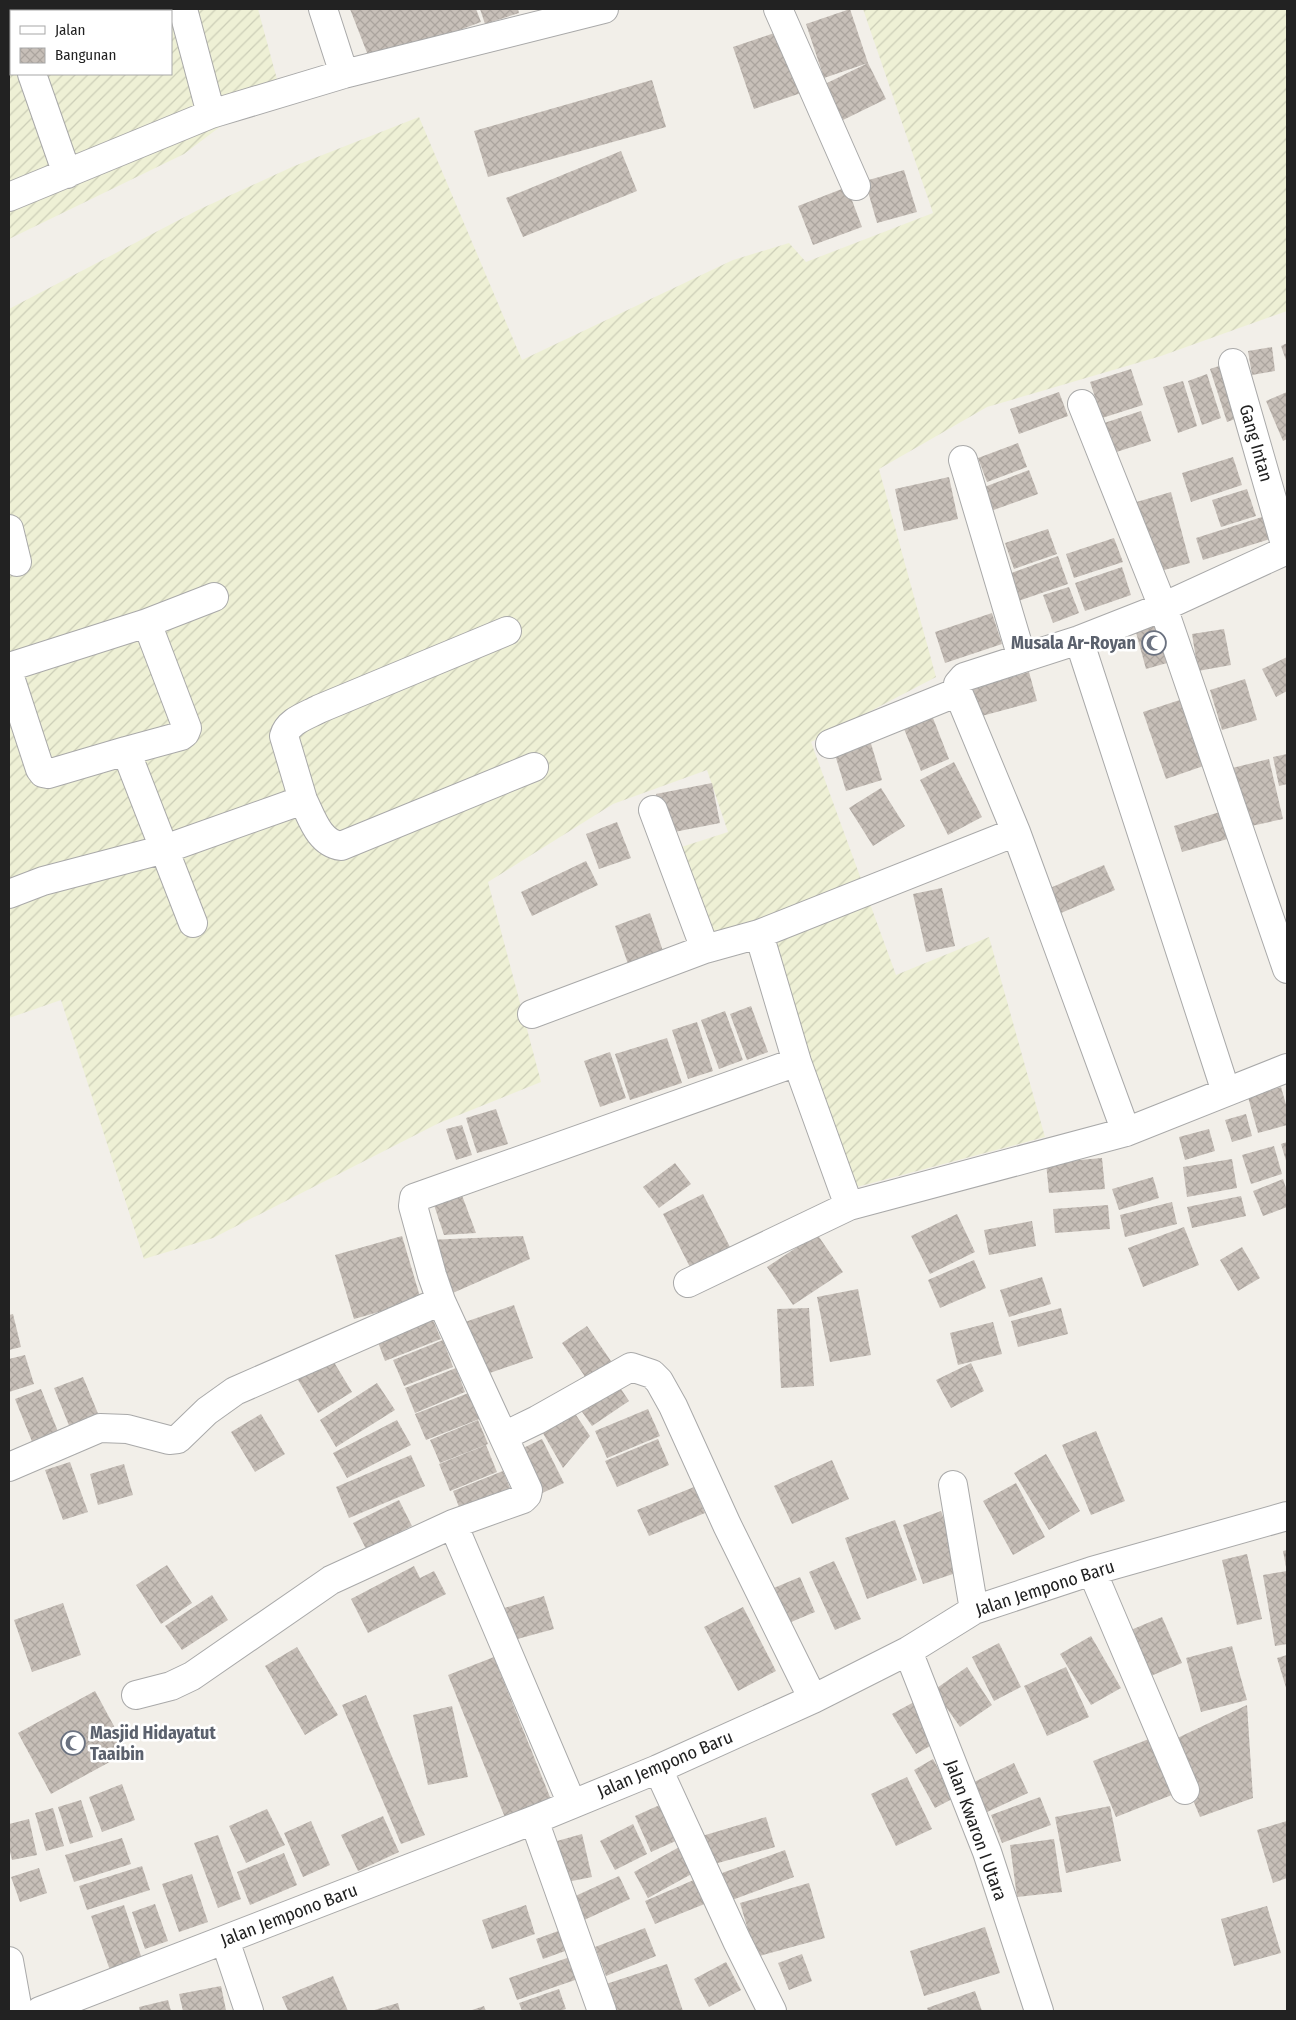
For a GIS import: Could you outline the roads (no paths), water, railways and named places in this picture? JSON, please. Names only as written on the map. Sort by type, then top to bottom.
[{"type":"street","points":[[183,9],[211,114]]},
{"type":"street","points":[[323,9],[344,74]]},
{"type":"street","points":[[9,197],[211,114],[344,74],[604,9]]},
{"type":"street","points":[[778,9],[856,186]]},
{"type":"street","points":[[32,75],[67,174]]},
{"type":"street","name":"Gang Intan","points":[[1233,363],[1287,550]]},
{"type":"street","points":[[1082,404],[1163,607],[1287,969]]},
{"type":"street","points":[[963,460],[1022,658]]},
{"type":"street","points":[[9,529],[17,562]]},
{"type":"street","points":[[1126,1132],[1016,832],[958,692],[958,684],[964,676],[1079,640],[1163,607],[1287,550]]},
{"type":"street","points":[[9,667],[147,623],[214,598]]},
{"type":"street","points":[[9,674],[40,769],[43,773],[48,774],[181,736],[187,728],[147,623]]},
{"type":"street","points":[[507,631],[319,709],[292,723],[286,729],[284,736],[303,800],[322,835],[333,844],[341,846],[534,768]]},
{"type":"street","points":[[1079,640],[1226,1092]]},
{"type":"street","points":[[830,744],[958,692]]},
{"type":"street","points":[[126,751],[193,923]]},
{"type":"street","points":[[9,894],[43,882],[165,849],[303,800]]},
{"type":"street","points":[[653,810],[705,949]]},
{"type":"street","points":[[532,1014],[705,949],[760,934],[1016,832]]},
{"type":"street","points":[[760,934],[797,1062],[849,1206]]},
{"type":"street","points":[[136,1695],[171,1686],[192,1676],[331,1580],[453,1524],[523,1499],[527,1495],[528,1490],[441,1301],[413,1206],[414,1198],[797,1062]]},
{"type":"street","points":[[688,1283],[849,1206],[1126,1132],[1226,1092],[1285,1075]]},
{"type":"street","points":[[9,1467],[100,1428],[126,1429],[169,1440],[178,1439],[207,1411],[235,1391],[441,1301]]},
{"type":"street","points":[[504,1436],[537,1420],[631,1367],[652,1374],[659,1381],[673,1406],[727,1525],[813,1699]]},
{"type":"street","points":[[953,1485],[974,1610]]},
{"type":"street","name":"Jalan Jempono Baru","points":[[40,2011],[534,1820],[658,1769],[813,1699],[908,1651],[974,1610],[1092,1571],[1287,1516]]},
{"type":"street","points":[[453,1524],[572,1804]]},
{"type":"street","points":[[1092,1571],[1185,1790]]},
{"type":"street","name":"Jalan Kwaron I Utara","points":[[908,1651],[987,1852],[1039,2011]]},
{"type":"street","points":[[658,1769],[737,1941],[772,2011]]},
{"type":"street","points":[[534,1820],[602,2011]]},
{"type":"street","points":[[225,1940],[249,2011]]},
{"type":"street","points":[[9,1961],[18,2011]]},
{"type":"place","name":"Musala Ar-Royan","points":[[1154,643]]},
{"type":"place","name":"Masjid Hidayatut Taaibin","points":[[73,1743]]}]
